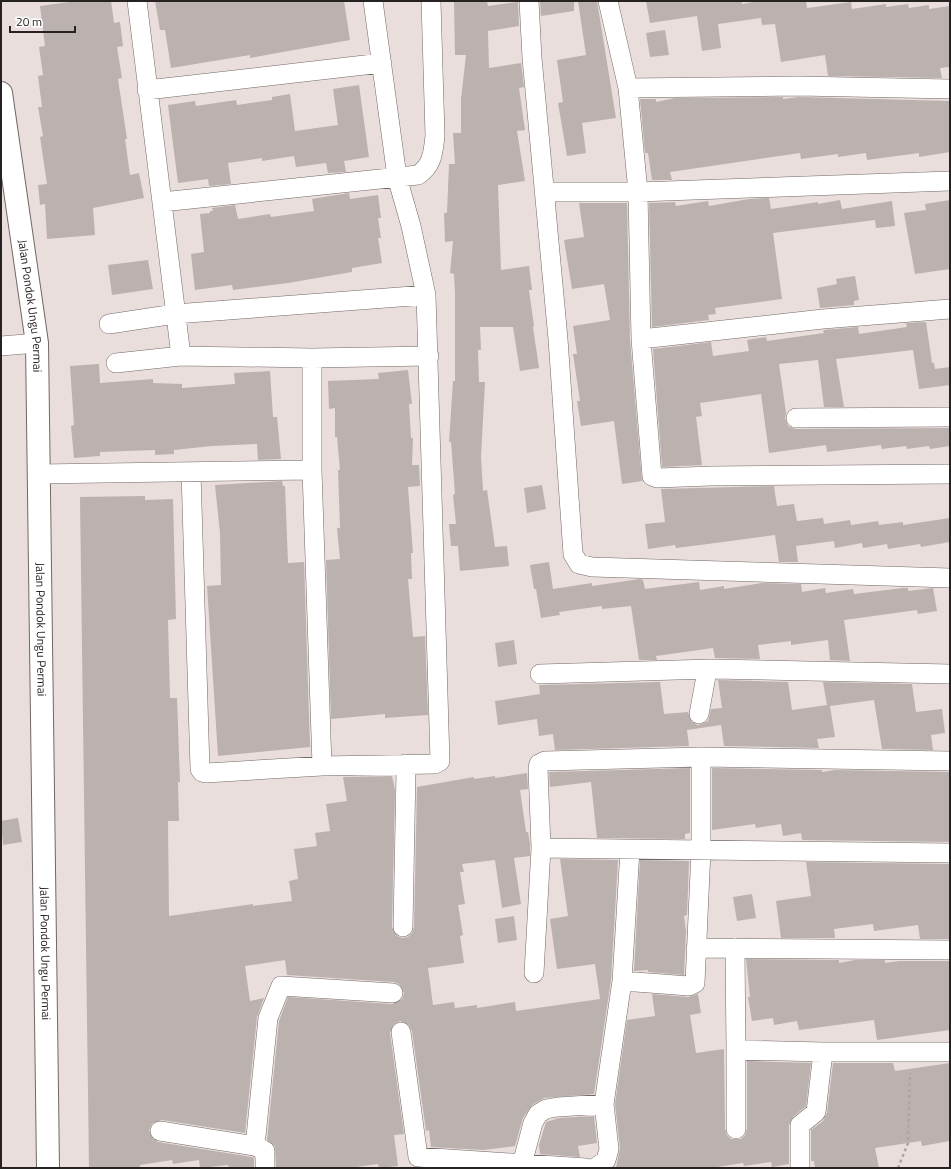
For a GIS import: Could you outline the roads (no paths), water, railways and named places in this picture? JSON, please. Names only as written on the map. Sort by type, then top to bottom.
[{"type":"street","points":[[136,1],[181,356]]},
{"type":"street","points":[[191,472],[200,769],[206,773],[322,766],[435,764],[440,761],[426,295],[411,226],[397,177],[373,1]]},
{"type":"street","points":[[162,202],[418,175],[427,169],[433,156],[435,136],[431,1]]},
{"type":"street","points":[[529,1],[532,58],[558,339],[573,554],[579,564],[592,567],[704,572],[950,578]]},
{"type":"street","points":[[608,1],[628,88],[638,192],[641,339],[651,472],[654,478],[711,476],[950,474]]},
{"type":"street","points":[[148,90],[382,63]]},
{"type":"street","points":[[628,88],[798,86],[950,89]]},
{"type":"street","name":"Jalan Pondok Ungu Permai","points":[[1,93],[37,343],[48,1168]]},
{"type":"street","points":[[544,192],[638,192],[950,181]]},
{"type":"street","points":[[109,324],[175,314],[426,295]]},
{"type":"street","points":[[641,339],[823,319],[950,309]]},
{"type":"street","points":[[1,346],[37,343]]},
{"type":"street","points":[[116,363],[181,356],[312,358],[429,356]]},
{"type":"street","points":[[312,358],[312,470],[322,766]]},
{"type":"street","points":[[796,418],[950,417]]},
{"type":"street","points":[[38,474],[312,470]]},
{"type":"street","points":[[699,714],[707,671],[711,669]]},
{"type":"street","points":[[540,674],[711,669],[950,674]]},
{"type":"street","points":[[534,973],[541,848],[538,768],[539,764],[544,761],[701,757],[950,761]]},
{"type":"street","points":[[622,981],[689,986],[695,983],[701,850],[701,757]]},
{"type":"street","points":[[403,927],[405,764]]},
{"type":"street","points":[[541,848],[950,853]]},
{"type":"street","points":[[595,1168],[606,1160],[609,1149],[604,1104],[622,981],[630,850]]},
{"type":"street","points":[[696,948],[950,950]]},
{"type":"street","points":[[735,948],[736,1129]]},
{"type":"street","points":[[255,1146],[268,1018],[281,986],[393,993]]},
{"type":"street","points":[[401,1032],[418,1157],[521,1166],[586,1168]]},
{"type":"street","points":[[736,1050],[950,1052]]},
{"type":"street","points":[[800,1168],[800,1125],[816,1112],[823,1052]]},
{"type":"street","points":[[521,1166],[533,1123],[538,1114],[558,1106],[604,1104]]},
{"type":"street","points":[[160,1131],[255,1146],[265,1151],[265,1168]]}]
